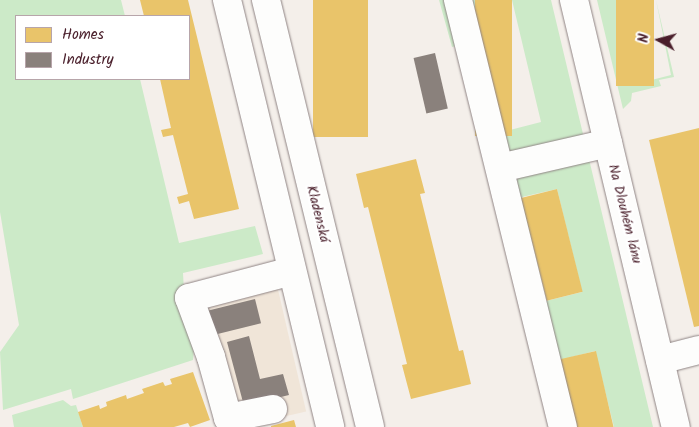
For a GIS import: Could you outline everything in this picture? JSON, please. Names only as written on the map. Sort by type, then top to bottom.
[{"type":"street","points":[[227,0],[330,427]]},
{"type":"street","name":"Kladenská","points":[[266,0],[370,427]]},
{"type":"street","points":[[458,0],[563,427]]},
{"type":"street","name":"Na Dlouhém lánu","points":[[574,0],[676,427]]},
{"type":"street","points":[[500,168],[608,143]]},
{"type":"street","points":[[273,409],[228,418],[211,357],[189,298],[292,271]]},
{"type":"street","points":[[660,360],[699,350]]},
{"type":"shaded area","points":[[276,281],[306,412],[239,427],[225,427],[195,300]]},
{"type":"green space","points":[[0,0],[121,0],[125,15],[15,15],[15,80],[140,80],[179,243],[255,226],[263,254],[183,273],[184,292],[178,307],[194,349],[193,360],[73,399],[71,389],[3,410],[0,352],[19,325],[0,212]]},
{"type":"green space","points":[[439,0],[475,0],[506,131],[541,122],[512,0],[551,0],[653,427],[614,427],[595,351],[560,360],[466,43],[452,47]],"holes":[[[557,189],[582,292],[546,301],[522,197]]]},
{"type":"green space","points":[[597,0],[616,0],[636,84],[671,75],[656,0],[674,77],[659,80],[661,86],[632,93],[631,101],[623,109]]},
{"type":"green space","points":[[63,400],[71,406],[76,405],[83,427],[14,427],[12,415]]},
{"type":"building: Homes","points":[[140,0],[188,0],[239,209],[194,219],[189,201],[179,204],[177,197],[188,194],[173,135],[163,137],[161,130],[171,128],[160,80],[190,80],[190,15],[144,15]]},
{"type":"building: Homes","points":[[313,0],[368,0],[368,137],[313,137]]},
{"type":"building: Homes","points":[[475,0],[512,0],[512,136],[475,136]]},
{"type":"building: Homes","points":[[616,0],[654,0],[654,86],[616,86]]},
{"type":"building: Homes","points":[[699,128],[699,326],[694,327],[649,140]]},
{"type":"building: Homes","points":[[416,159],[425,193],[420,194],[459,351],[463,350],[471,384],[411,399],[402,365],[407,364],[368,207],[364,208],[356,174]]},
{"type":"building: Homes","points":[[557,189],[583,292],[547,301],[521,198]]},
{"type":"building: Homes","points":[[596,351],[614,427],[576,427],[560,359]]},
{"type":"building: Homes","points":[[193,372],[210,420],[190,427],[188,423],[174,427],[83,427],[78,412],[99,405],[100,409],[107,406],[106,402],[126,395],[127,399],[144,393],[142,389],[163,382],[165,386],[172,384],[170,379]]},
{"type":"building: Homes","points":[[294,420],[296,427],[271,427],[271,426]]},
{"type":"building: Industry","points":[[435,53],[448,109],[426,113],[414,58]]},
{"type":"building: Industry","points":[[255,299],[261,323],[213,335],[206,311]]},
{"type":"building: Industry","points":[[249,336],[260,379],[283,374],[289,395],[244,406],[227,342]]}]
